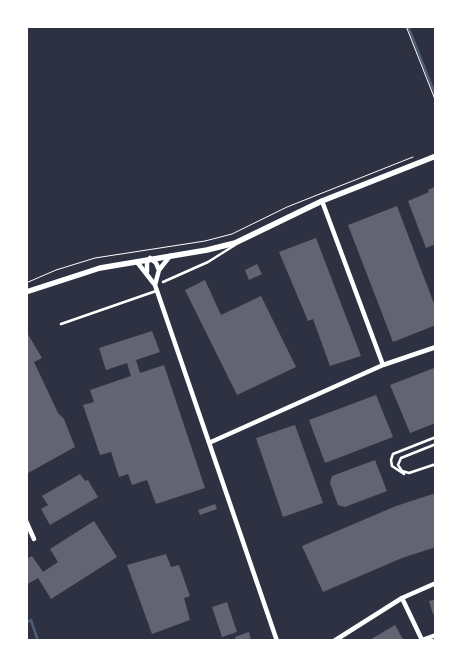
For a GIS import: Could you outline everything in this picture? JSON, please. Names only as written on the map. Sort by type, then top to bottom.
[{"type":"street","points":[[26,292],[76,274],[133,261],[211,249],[243,240],[322,201],[436,156]]},
{"type":"street","points":[[322,201],[383,365]]},
{"type":"street","points":[[155,285],[159,270],[171,255]]},
{"type":"street","points":[[150,258],[156,263],[159,270]]},
{"type":"street","points":[[148,275],[147,262],[150,258]]},
{"type":"street","points":[[133,261],[142,267],[155,285],[277,641]]},
{"type":"street","points":[[210,442],[383,365],[436,347]]},
{"type":"street","points":[[26,521],[34,539]]},
{"type":"street","points":[[334,641],[402,598],[436,583]]},
{"type":"street","points":[[402,598],[422,640],[436,635]]},
{"type":"lane","points":[[163,282],[208,262],[243,240]]},
{"type":"lane","points":[[61,324],[157,291]]},
{"type":"lane","points":[[436,437],[392,456],[391,463],[395,470],[403,474],[436,464]]},
{"type":"lane","points":[[411,473],[405,473],[400,469],[398,464],[400,459],[436,444]]},
{"type":"path","points":[[406,26],[436,102]]},
{"type":"path","points":[[26,283],[56,270],[95,258],[232,234],[296,203],[417,155]]},
{"type":"building","points":[[436,186],[436,244],[426,248],[408,201],[429,192],[428,190]]},
{"type":"building","points":[[397,206],[436,309],[436,325],[393,342],[348,225]]},
{"type":"building","points":[[316,238],[361,356],[330,366],[313,319],[308,321],[279,252]]},
{"type":"building","points":[[257,264],[262,274],[249,280],[245,270]]},
{"type":"building","points":[[205,280],[221,315],[261,296],[296,367],[237,395],[185,290]]},
{"type":"building","points":[[26,331],[42,358],[34,362],[58,413],[64,419],[75,447],[28,473],[26,470]]},
{"type":"building","points":[[152,331],[160,352],[136,360],[140,373],[164,365],[205,488],[156,504],[147,480],[132,485],[128,474],[119,477],[111,452],[100,455],[83,405],[94,402],[90,390],[131,376],[127,363],[106,370],[99,348]]},
{"type":"building","points":[[434,368],[436,373],[436,423],[410,433],[390,385]]},
{"type":"building","points":[[376,395],[393,437],[325,463],[309,420]]},
{"type":"building","points":[[295,425],[323,503],[283,517],[256,438]]},
{"type":"building","points":[[375,460],[387,491],[345,507],[338,505],[330,483],[332,476]]},
{"type":"building","points":[[80,474],[85,481],[88,480],[98,497],[50,525],[41,509],[48,505],[42,496]]},
{"type":"building","points":[[436,493],[436,547],[402,558],[323,592],[302,546],[396,506]]},
{"type":"building","points":[[215,504],[217,509],[200,515],[198,510]]},
{"type":"building","points":[[94,521],[117,557],[51,599],[38,578],[26,585],[26,559],[32,556],[43,572],[58,562],[50,549]]},
{"type":"building","points":[[166,554],[171,567],[179,565],[190,596],[184,598],[190,620],[152,634],[127,565]]},
{"type":"building","points":[[436,599],[436,613],[433,614],[429,601]]},
{"type":"building","points":[[227,602],[237,632],[222,637],[212,607]]},
{"type":"building","points":[[395,625],[404,641],[368,641]]},
{"type":"building","points":[[249,632],[251,641],[236,641],[235,637]]},
{"type":"waterway","points":[[408,26],[436,97]]},
{"type":"waterway","points":[[26,623],[31,620],[38,641]]}]
